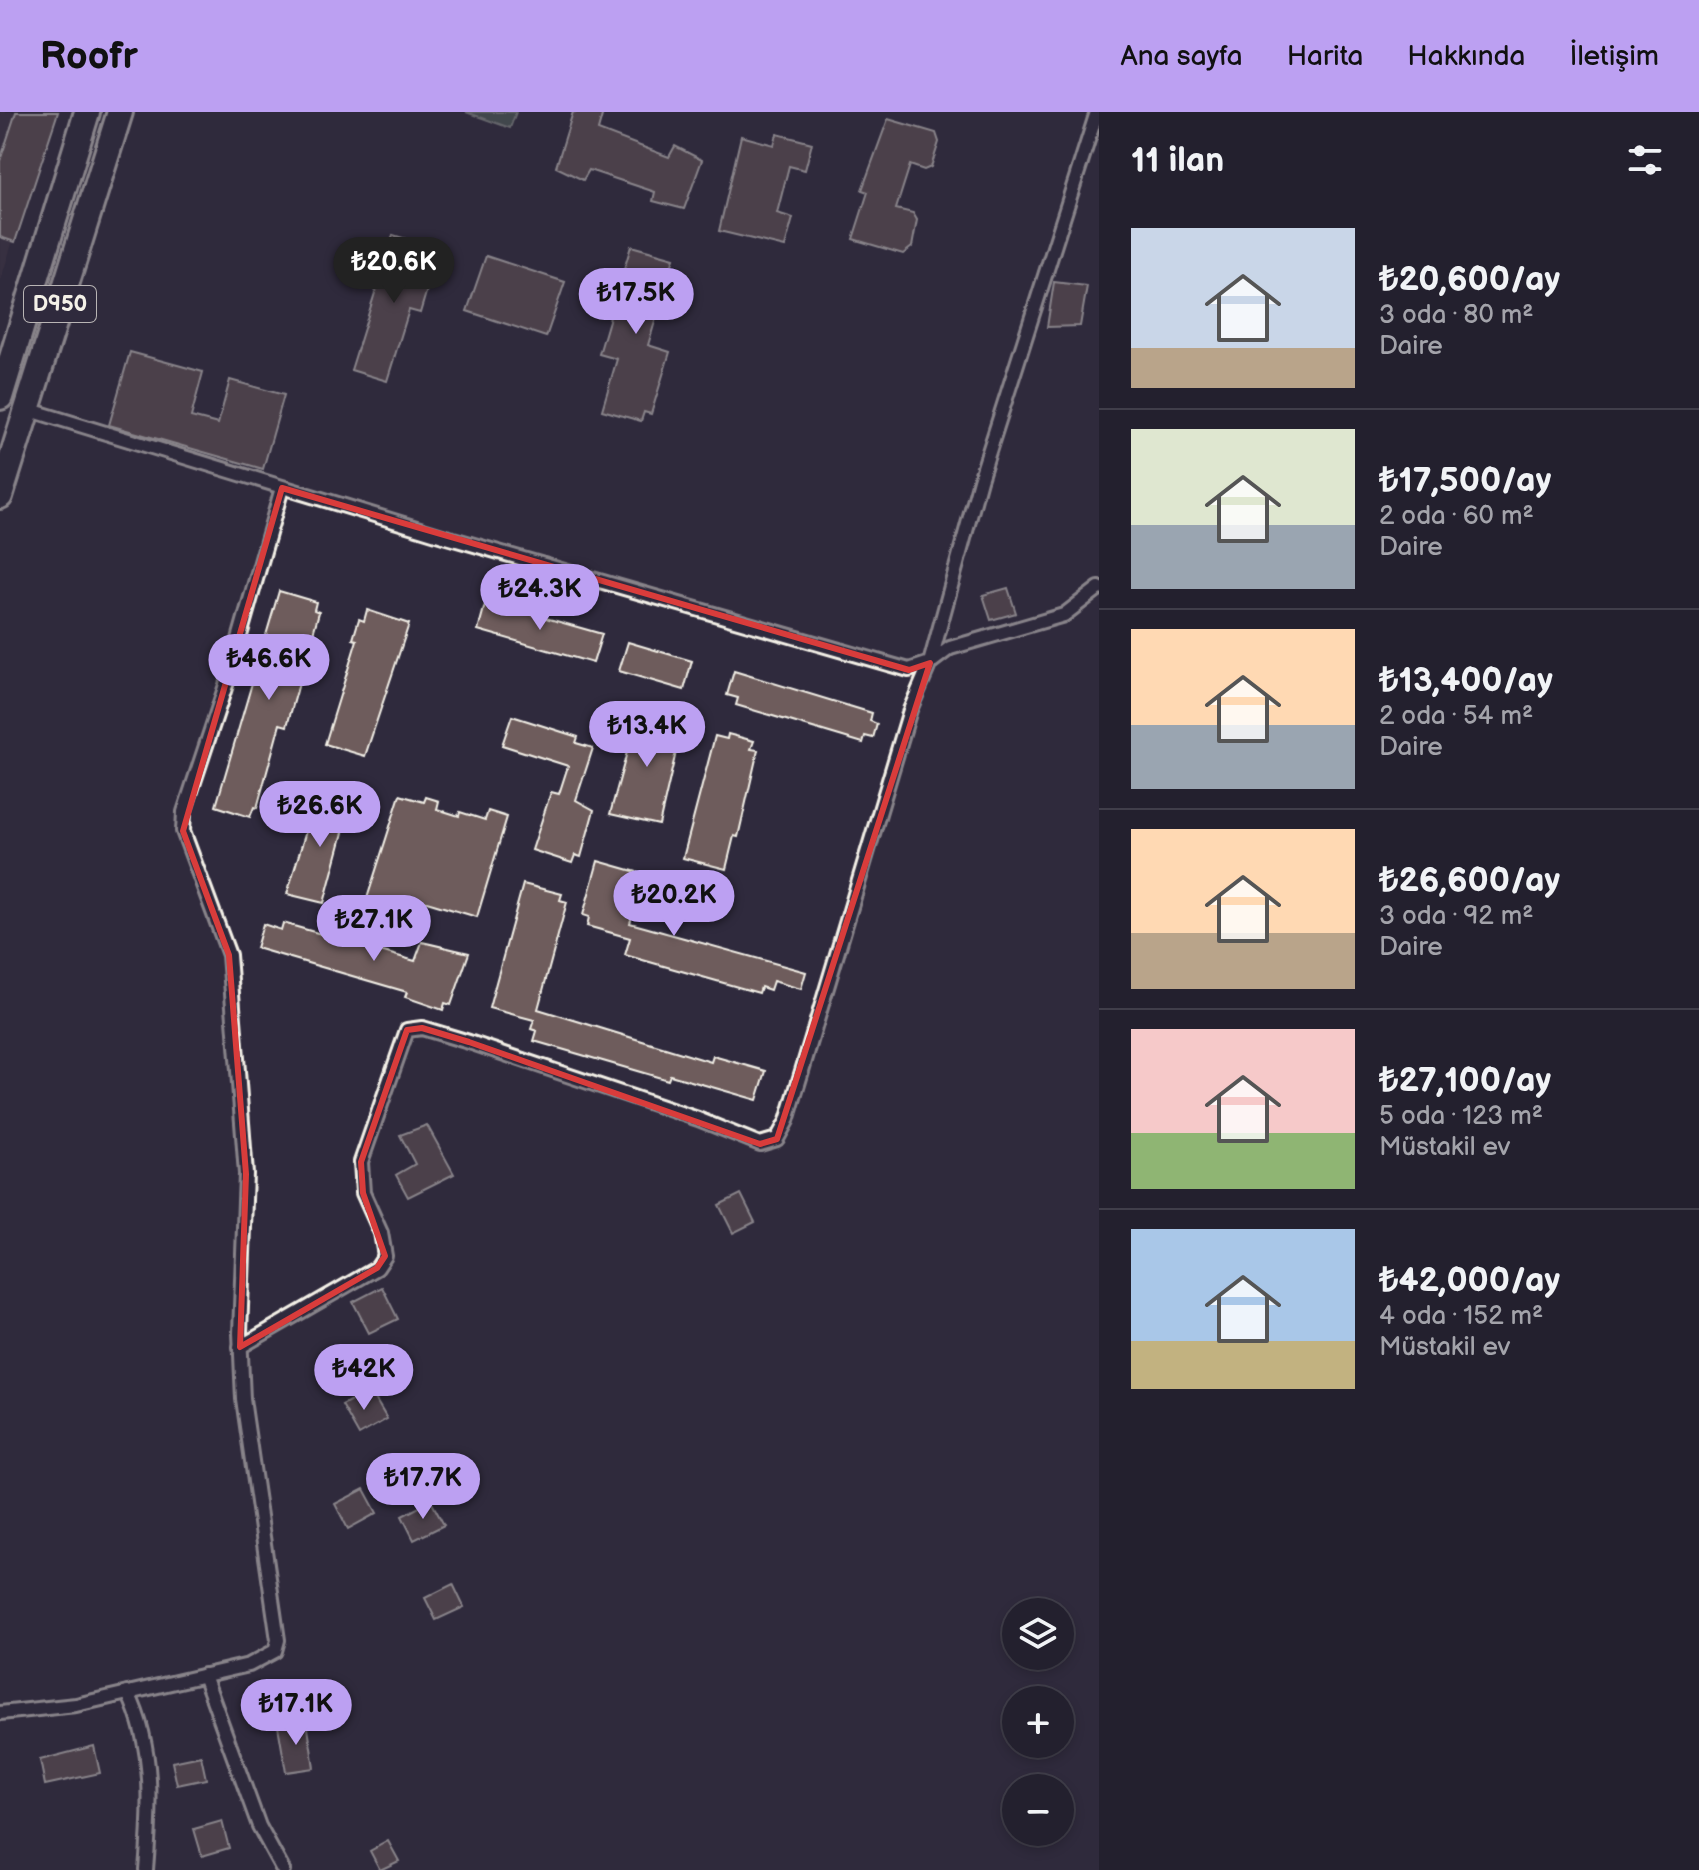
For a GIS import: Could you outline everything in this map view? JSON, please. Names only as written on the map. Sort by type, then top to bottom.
[{"type":"highway","name":"D950","points":[[0,397],[87,112]]},
{"type":"highway","name":"D950","points":[[0,496],[120,112]]},
{"type":"street","points":[[240,1347],[377,1268],[385,1256],[381,1233],[363,1193],[361,1162],[407,1030],[422,1028],[469,1042],[698,1119],[760,1144],[777,1139],[787,1121],[910,710],[930,663],[985,465],[1097,112]]},
{"type":"street","points":[[27,409],[282,488],[909,670],[930,663],[950,648],[1064,615],[1099,588]]},
{"type":"street","points":[[0,1713],[76,1705],[204,1675],[262,1659],[275,1651],[278,1640],[243,1399],[240,1347],[246,1174],[229,955],[183,831],[184,812],[226,685],[282,488]]},
{"type":"street","points":[[204,1675],[259,1826],[283,1870]]},
{"type":"street","points":[[128,1693],[142,1723],[152,1804],[146,1870]]},
{"type":"highlighted area","points":[[282,488],[909,670],[930,663],[777,1139],[760,1144],[469,1042],[422,1028],[407,1030],[361,1162],[363,1193],[385,1256],[377,1268],[240,1347],[246,1174],[229,955],[183,831]]},
{"type":"shaded area","points":[[0,112],[53,112],[0,282]]},
{"type":"green space","points":[[466,112],[516,112],[510,128]]},
{"type":"building","points":[[16,112],[58,112],[15,242],[0,237],[0,161]]},
{"type":"building","points":[[573,112],[603,112],[598,130],[669,157],[675,146],[702,160],[684,209],[653,201],[655,192],[589,170],[583,180],[556,167]]},
{"type":"building","points":[[888,119],[936,133],[939,142],[931,167],[924,170],[910,165],[896,209],[913,213],[917,220],[912,247],[903,254],[853,239],[868,192],[862,190]]},
{"type":"building","points":[[777,134],[812,143],[805,170],[789,166],[777,213],[793,218],[785,247],[719,231],[741,136],[774,145]]},
{"type":"building","points":[[393,235],[439,249],[420,313],[409,310],[387,381],[351,370]]},
{"type":"building","points":[[631,246],[674,258],[648,345],[670,352],[651,414],[644,412],[641,421],[602,410],[617,359],[599,354]]},
{"type":"building","points":[[486,256],[565,282],[546,337],[467,311]]},
{"type":"building","points":[[1054,282],[1087,286],[1080,326],[1047,327]]},
{"type":"building","points":[[130,352],[203,372],[191,417],[218,424],[230,380],[284,395],[263,469],[109,425]]},
{"type":"building","points":[[1008,588],[1016,613],[991,620],[983,595]]},
{"type":"building","points":[[279,591],[316,602],[314,610],[319,612],[287,726],[280,724],[257,808],[254,807],[250,817],[216,806]]},
{"type":"building","points":[[486,601],[602,634],[593,663],[478,630]]},
{"type":"building","points":[[367,610],[409,624],[365,756],[325,744],[357,640],[353,639],[359,619],[364,621]]},
{"type":"building","points":[[628,642],[692,661],[684,690],[619,671]]},
{"type":"building","points":[[734,671],[872,713],[870,721],[877,724],[873,738],[865,736],[863,743],[736,705],[738,698],[727,695]]},
{"type":"building","points":[[638,712],[683,722],[659,825],[610,814]]},
{"type":"building","points":[[512,716],[578,737],[576,743],[593,748],[576,800],[594,810],[581,857],[575,855],[572,863],[532,850],[551,792],[559,794],[568,766],[502,745]]},
{"type":"building","points":[[728,734],[754,741],[751,749],[758,750],[738,837],[734,836],[726,869],[683,858],[715,736],[727,739]]},
{"type":"building","points":[[333,794],[352,799],[324,903],[287,894],[316,798],[331,802]]},
{"type":"building","points":[[400,795],[424,802],[426,797],[439,801],[437,809],[459,816],[460,812],[485,820],[488,811],[507,817],[477,917],[420,900],[410,932],[391,926],[393,920],[363,911]]},
{"type":"building","points":[[598,861],[644,874],[630,923],[806,972],[801,989],[773,981],[770,990],[761,987],[759,993],[625,955],[630,938],[587,926],[589,917],[583,915]]},
{"type":"building","points":[[523,884],[562,894],[560,900],[567,902],[538,1009],[711,1062],[713,1056],[766,1071],[757,1100],[670,1075],[668,1080],[534,1041],[537,1031],[531,1029],[534,1020],[489,1008]]},
{"type":"building","points":[[283,923],[415,961],[422,942],[469,953],[451,1005],[445,1003],[443,1010],[405,997],[407,992],[256,948],[263,924],[281,930]]},
{"type":"building","points":[[427,1125],[454,1174],[408,1197],[396,1175],[415,1164],[400,1135]]},
{"type":"building","points":[[741,1194],[755,1222],[733,1233],[719,1205]]},
{"type":"building","points":[[382,1287],[398,1319],[369,1333],[353,1302]]},
{"type":"building","points":[[370,1390],[387,1419],[359,1435],[342,1405]]},
{"type":"building","points":[[364,1489],[377,1513],[348,1529],[335,1504]]},
{"type":"building","points":[[431,1501],[444,1525],[414,1540],[402,1516]]},
{"type":"building","points":[[453,1584],[464,1607],[436,1620],[425,1598]]},
{"type":"building","points":[[307,1721],[314,1768],[286,1772],[278,1726]]},
{"type":"building","points":[[94,1746],[100,1773],[45,1785],[40,1760]]},
{"type":"building","points":[[201,1756],[206,1779],[177,1785],[172,1762]]},
{"type":"building","points":[[222,1821],[229,1848],[202,1856],[194,1829]]},
{"type":"building","points":[[388,1841],[399,1861],[380,1870],[370,1851]]}]
